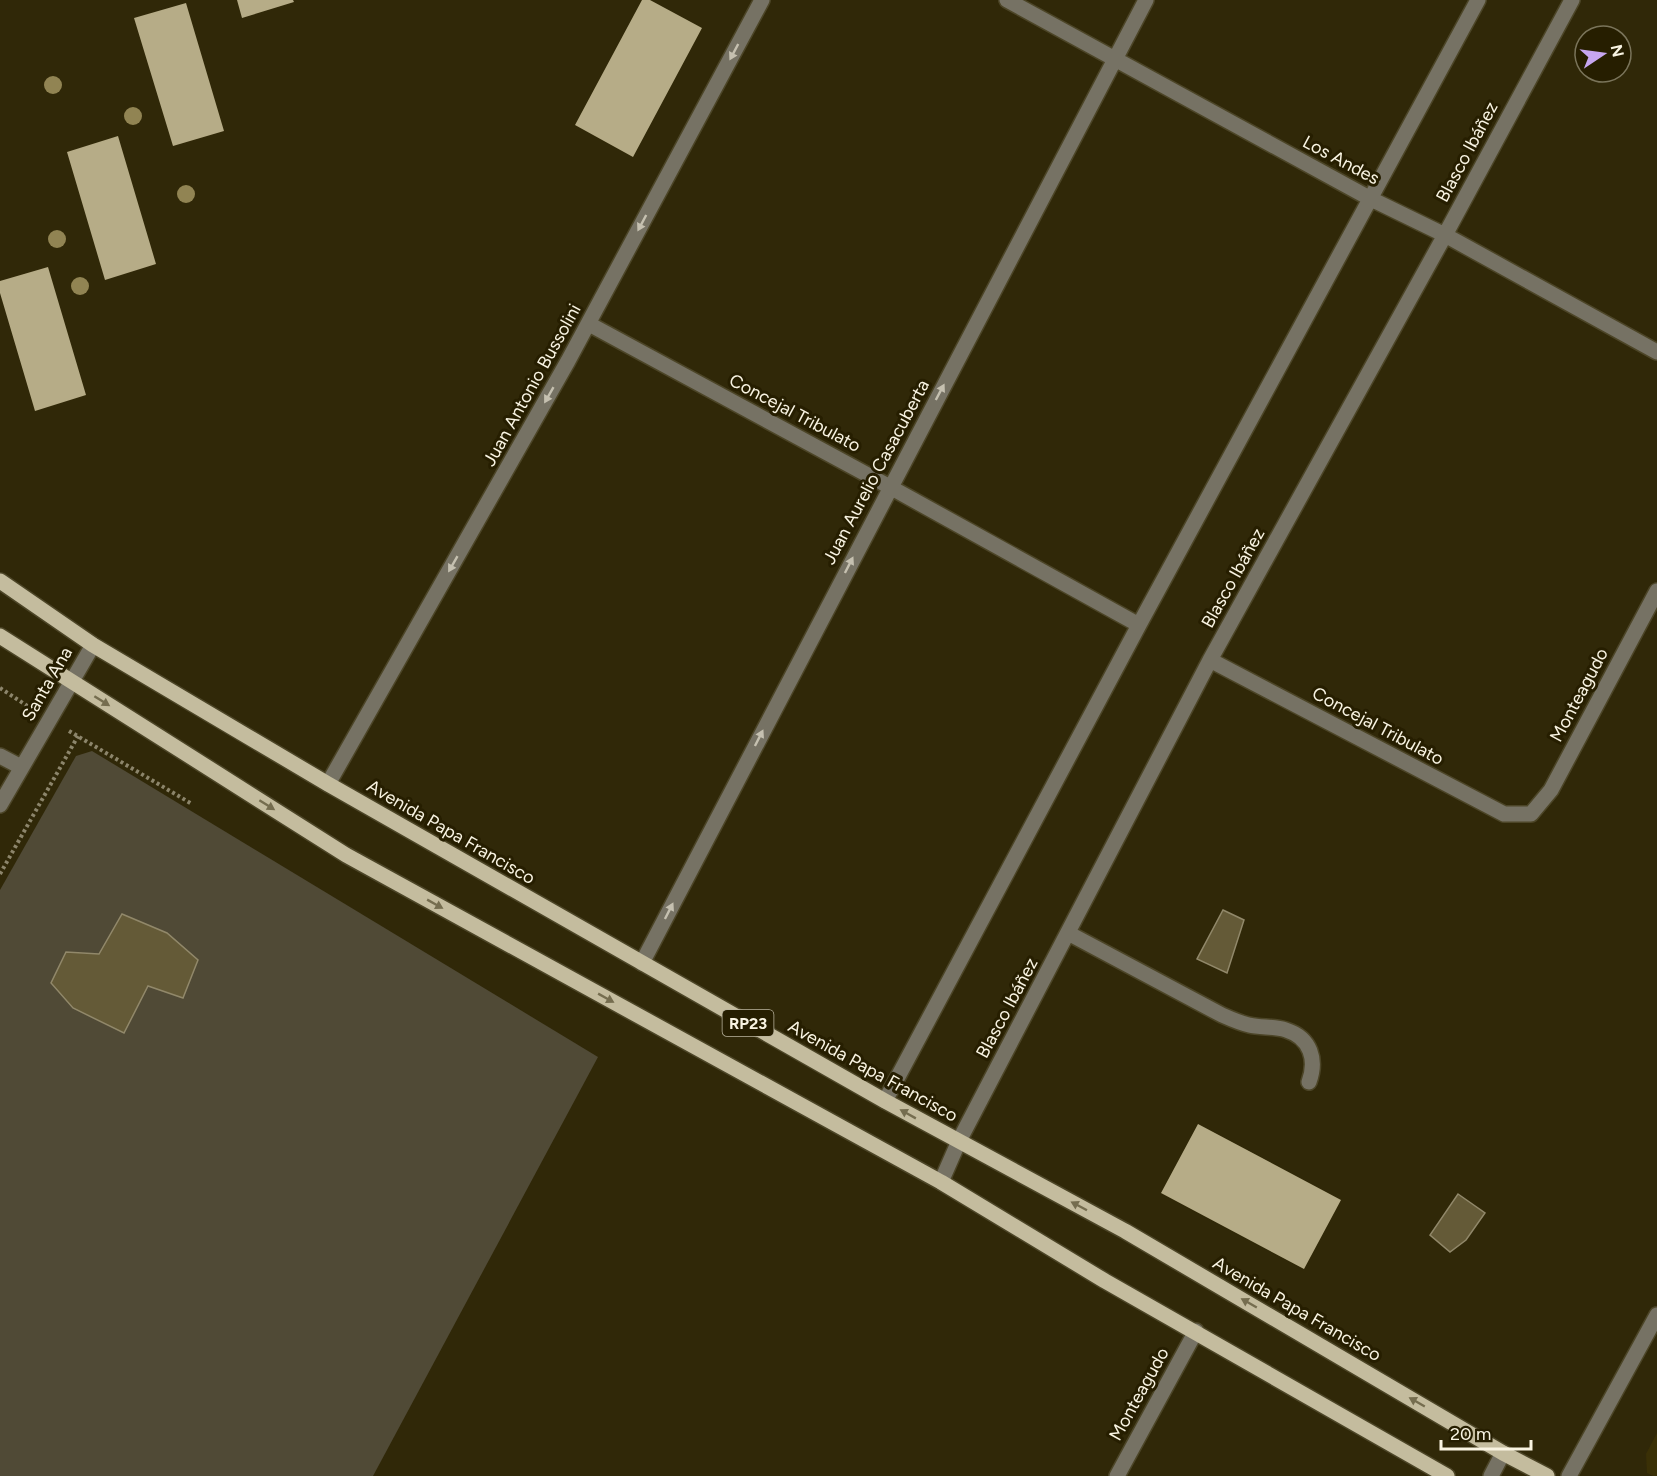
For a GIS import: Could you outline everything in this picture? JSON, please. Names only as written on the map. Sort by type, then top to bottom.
[{"type":"main road","name":"Avenida Papa Francisco","points":[[0,581],[93,645],[328,784],[885,1101],[1125,1231],[1503,1453],[1547,1476]]},
{"type":"main road","name":"RP23","points":[[0,636],[346,855],[941,1182],[1105,1281],[1447,1476]]},
{"type":"street","name":"Juan Antonio Bussolini","points":[[328,784],[589,324],[762,0]]},
{"type":"street","name":"Los Andes","points":[[1007,0],[1371,199],[1445,235],[1657,352]]},
{"type":"street","name":"Juan Aurelio Casacuberta","points":[[642,963],[1146,0]]},
{"type":"street","points":[[885,1101],[1139,625],[1478,0]]},
{"type":"street","name":"Blasco Ibáñez","points":[[941,1182],[959,1141],[1210,660],[1572,0]]},
{"type":"street","name":"Concejal Tribulato","points":[[589,324],[1139,625]]},
{"type":"street","name":"Monteagudo","points":[[1531,814],[1551,790],[1657,591]]},
{"type":"street","name":"Santa Ana","points":[[0,805],[93,645]]},
{"type":"street","name":"Concejal Tribulato","points":[[1210,660],[1504,814],[1531,814]]},
{"type":"street","points":[[0,756],[21,767]]},
{"type":"street","points":[[1068,933],[1222,1015],[1246,1025],[1286,1030],[1299,1036],[1310,1047],[1313,1069],[1309,1082]]},
{"type":"street","points":[[1569,1476],[1657,1315]]},
{"type":"street","name":"Monteagudo","points":[[1117,1476],[1196,1331]]},
{"type":"street","points":[[1491,1476],[1503,1453]]},
{"type":"path","points":[[0,688],[192,804]]},
{"type":"path","points":[[0,874],[78,736]]},
{"type":"shaded area","points":[[92,751],[598,1057],[373,1476],[0,1476],[0,890],[76,756]]},
{"type":"shaded area","points":[[1223,910],[1244,920],[1227,973],[1197,959]]},
{"type":"shaded area","points":[[122,914],[167,933],[198,960],[183,998],[148,986],[124,1033],[73,1008],[51,983],[66,952],[99,954]]},
{"type":"shaded area","points":[[1458,1194],[1485,1213],[1466,1240],[1450,1252],[1430,1235]]},
{"type":"shaded area","points":[[1657,1433],[1657,1476],[1653,1476],[1647,1473],[1646,1454]]},
{"type":"building","points":[[237,0],[293,0],[294,2],[242,18]]},
{"type":"building","points":[[642,0],[650,0],[702,28],[633,157],[575,125]]},
{"type":"building","points":[[186,3],[224,131],[173,146],[134,18]]},
{"type":"building","points":[[118,136],[156,264],[105,280],[67,152]]},
{"type":"building","points":[[48,267],[86,395],[35,411],[0,293],[0,281]]},
{"type":"building","points":[[1198,1124],[1341,1200],[1304,1269],[1161,1193]]}]
